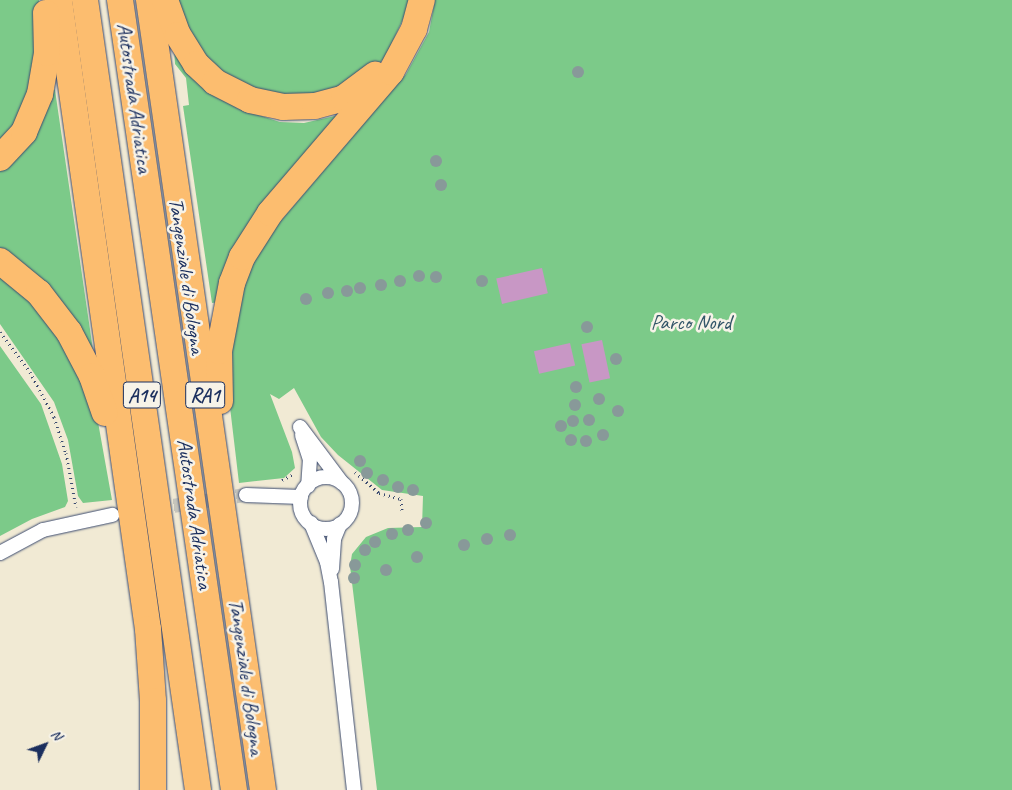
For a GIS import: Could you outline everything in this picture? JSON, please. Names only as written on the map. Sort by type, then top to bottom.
[{"type":"highway","points":[[0,158],[24,132],[40,94],[47,40],[45,0]]},
{"type":"highway","points":[[59,0],[140,572],[153,692],[153,790]]},
{"type":"highway","name":"Autostrada Adriatica","points":[[85,0],[198,789]]},
{"type":"highway","name":"Autostrada Adriatica","points":[[120,0],[234,790]]},
{"type":"highway","name":"Tangenziale di Bologna","points":[[148,0],[263,790]]},
{"type":"highway","points":[[165,0],[185,49],[206,75],[238,95],[268,104],[315,106],[344,98],[399,56]]},
{"type":"highway","points":[[237,611],[219,391],[219,351],[232,283],[254,235],[391,72],[414,30],[422,0]]},
{"type":"highway","points":[[0,261],[24,278],[49,304],[69,332],[89,369],[108,425],[124,521],[140,572]]},
{"type":"street","points":[[331,582],[334,540],[340,524],[350,514],[352,504],[350,493],[300,427],[310,459],[305,491],[304,516],[311,523],[322,529],[340,524]]},
{"type":"street","points":[[246,495],[305,491],[327,477],[342,483]]},
{"type":"street","points":[[0,553],[43,530],[112,515]]},
{"type":"street","points":[[311,523],[328,562],[354,790]]},
{"type":"path","points":[[0,332],[30,372],[54,417],[66,453],[76,508]]},
{"type":"path","points":[[273,482],[294,475],[296,470]]},
{"type":"green space","points":[[0,0],[39,0],[40,15],[34,92],[0,148]]},
{"type":"green space","points":[[174,0],[412,0],[385,58],[366,74],[314,98],[247,91],[205,59]]},
{"type":"green space","name":"Parco Nord","points":[[435,0],[1012,0],[1012,790],[377,790],[350,566],[352,554],[366,537],[388,528],[422,527],[423,496],[382,490],[338,455],[321,437],[294,388],[279,399],[270,394],[292,452],[295,468],[284,478],[239,483],[227,382],[231,325],[255,251],[406,74],[429,32]]},
{"type":"green space","points":[[174,48],[237,108],[280,122],[304,123],[339,115],[220,302],[212,303],[183,106],[189,105],[186,78],[175,64]]},
{"type":"green space","points":[[53,89],[55,90],[93,350],[0,253],[0,169]]},
{"type":"green space","points":[[0,273],[50,321],[96,411],[112,500],[83,503],[78,496],[68,440],[54,402],[0,324]]},
{"type":"green space","points":[[0,346],[41,404],[62,464],[68,501],[65,507],[32,519],[0,536]]},
{"type":"building","points":[[542,268],[548,293],[502,304],[496,279]]},
{"type":"building","points":[[602,340],[610,378],[590,383],[581,344]]},
{"type":"building","points":[[570,343],[575,365],[539,374],[534,351]]},
{"type":"tunnel","points":[[153,509],[246,495]]}]
